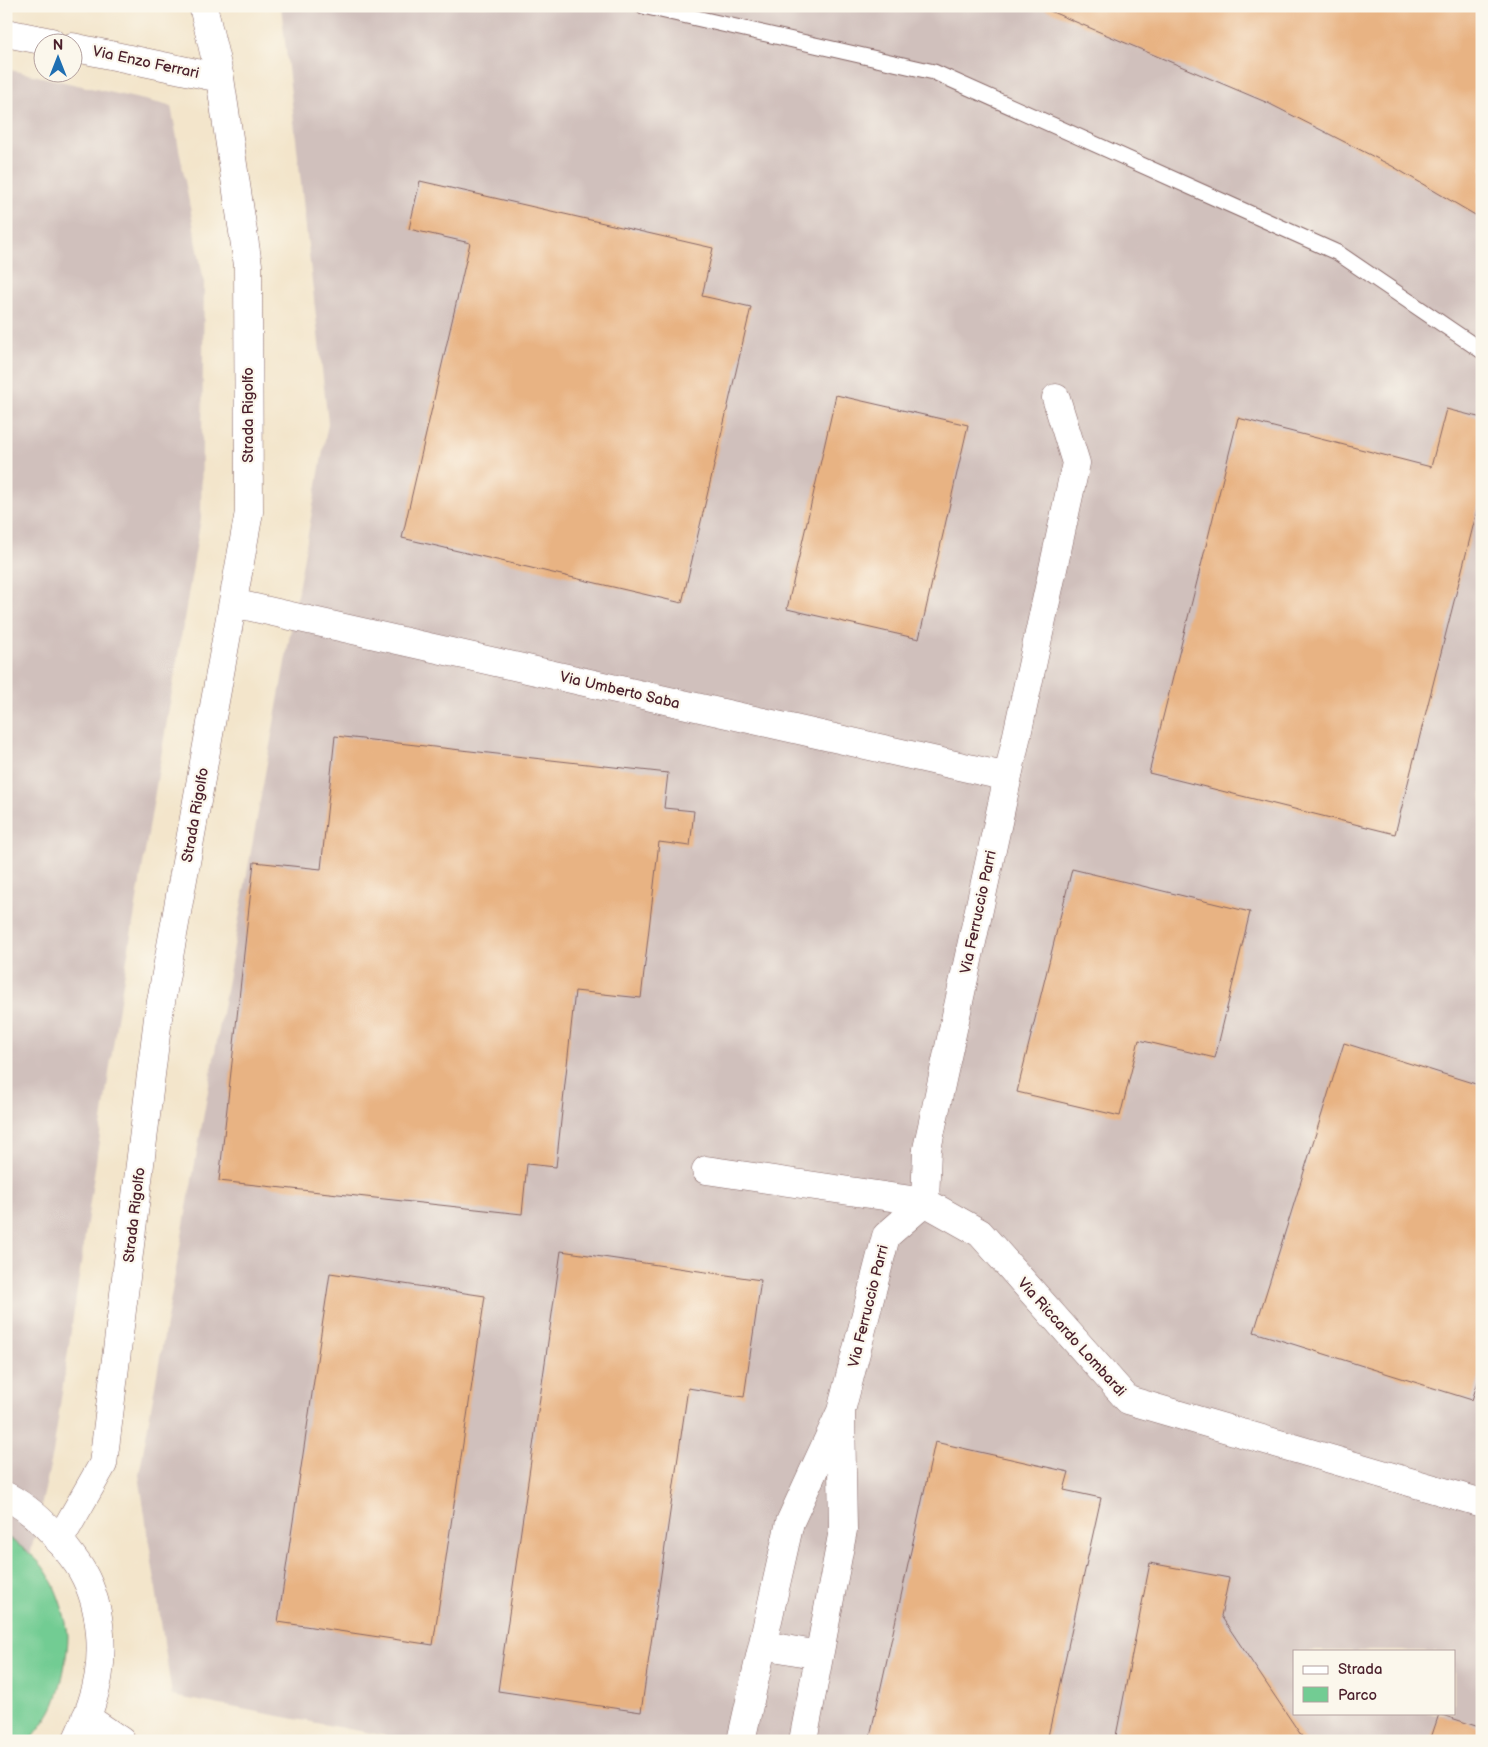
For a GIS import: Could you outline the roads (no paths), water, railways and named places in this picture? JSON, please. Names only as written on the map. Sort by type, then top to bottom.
[{"type":"street","name":"Strada Rigolfo","points":[[59,1541],[103,1464],[158,1018],[249,512],[248,265],[220,78],[203,6]]},
{"type":"street","points":[[6,33],[32,38]]},
{"type":"street","name":"Via Enzo Ferrari","points":[[82,49],[220,78]]},
{"type":"street","name":"Via Ferruccio Parri","points":[[841,1411],[886,1236],[925,1202],[927,1149],[1076,463],[1056,398]]},
{"type":"street","name":"Via Umberto Saba","points":[[232,603],[1008,777]]},
{"type":"street","name":"Via Riccardo Lombardi","points":[[706,1170],[925,1202],[980,1233],[1128,1400],[1482,1503]]},
{"type":"street","points":[[741,1741],[790,1522],[841,1411]]},
{"type":"street","points":[[803,1741],[843,1530],[841,1411]]},
{"type":"street","points":[[6,1496],[36,1516],[59,1541],[81,1570],[96,1604],[100,1647],[98,1676],[93,1700],[81,1729],[121,1741]]},
{"type":"street","points":[[763,1645],[819,1654]]},
{"type":"lane","points":[[643,6],[934,72],[1338,253],[1482,351]]}]
